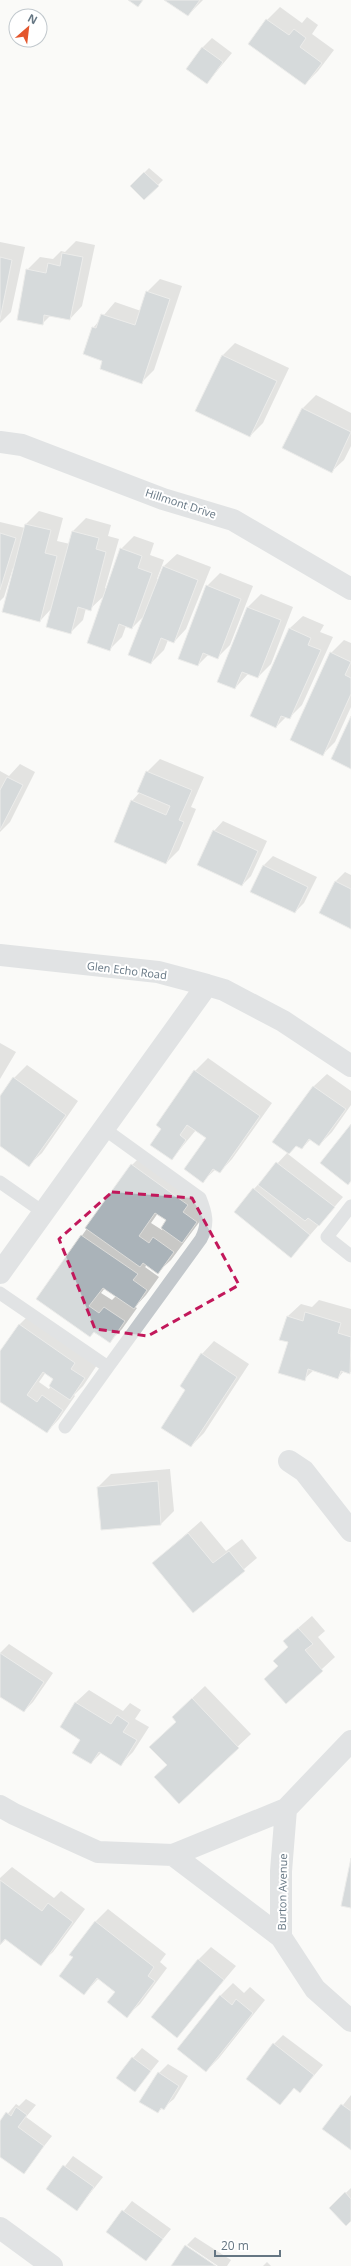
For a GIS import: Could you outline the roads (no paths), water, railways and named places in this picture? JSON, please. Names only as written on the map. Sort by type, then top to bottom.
[{"type":"street","name":"Hillmont Drive","points":[[0,442],[22,445],[163,499],[233,520],[351,589]]},
{"type":"street","name":"Glen Echo Road","points":[[0,955],[158,972],[224,990],[283,1021],[351,1066]]},
{"type":"street","points":[[0,1273],[207,985]]},
{"type":"street","points":[[289,1460],[304,1471],[351,1531]]},
{"type":"street","points":[[0,1806],[14,1814],[98,1852],[173,1855],[286,1809],[351,1741]]},
{"type":"street","name":"Burton Avenue","points":[[286,1809],[281,1871],[281,1937],[315,1989],[351,2021]]},
{"type":"street","points":[[173,1855],[281,1937]]},
{"type":"street","points":[[0,2228],[52,2266]]},
{"type":"lane","points":[[65,1427],[201,1239],[207,1228],[206,1211],[200,1198],[103,1128]]},
{"type":"lane","points":[[0,1182],[43,1212]]},
{"type":"lane","points":[[351,1206],[327,1237],[351,1256]]},
{"type":"lane","points":[[0,1293],[108,1367]]}]
